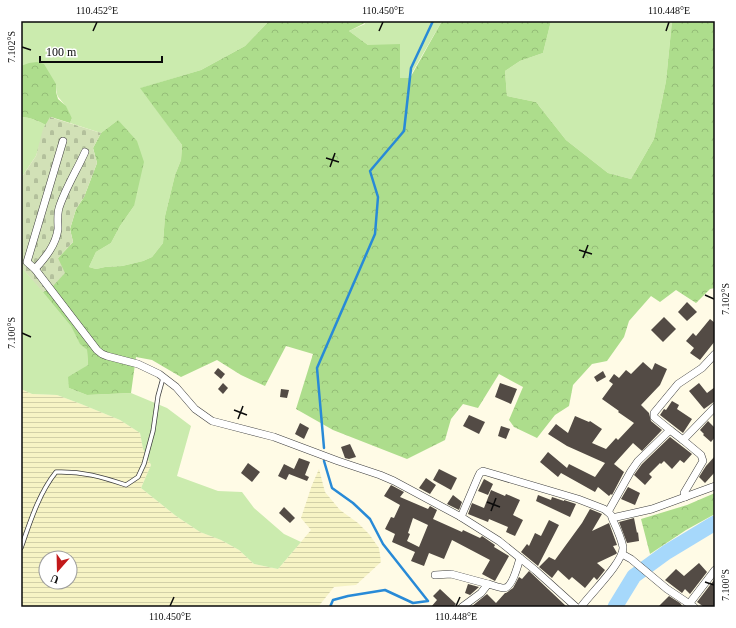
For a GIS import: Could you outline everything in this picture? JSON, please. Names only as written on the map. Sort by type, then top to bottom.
[{"type":"street","points":[[63,141],[27,262],[35,269],[97,350],[107,356],[138,364],[163,378],[176,387],[195,409],[212,421],[274,437],[338,461],[380,474],[461,517],[499,541],[576,607]]},
{"type":"street","points":[[35,269],[45,259],[51,249],[58,230],[57,219],[59,208],[85,152]]},
{"type":"street","points":[[685,497],[684,492],[702,460],[701,455],[654,417],[654,415],[678,384],[702,368],[715,354]]},
{"type":"street","points":[[684,440],[715,407]]},
{"type":"street","points":[[581,607],[612,570],[622,554],[622,543],[610,515],[631,471],[638,461],[670,430]]},
{"type":"street","points":[[461,517],[478,476],[483,471],[565,495],[610,515],[652,508],[715,486]]},
{"type":"street","points":[[622,554],[631,558],[667,589],[692,606],[715,570]]},
{"type":"street","points":[[435,575],[451,574],[505,588],[512,582],[520,558]]},
{"type":"street","points":[[462,607],[480,594],[488,584]]},
{"type":"lane","points":[[21,548],[48,481],[56,472],[73,471],[126,485],[138,477],[144,464],[153,431],[158,396],[163,378]]},
{"type":"shaded area","points":[[21,389],[32,394],[57,395],[120,420],[140,433],[143,449],[151,465],[141,488],[176,516],[200,532],[221,540],[239,550],[254,564],[278,569],[311,530],[301,518],[319,469],[325,492],[340,510],[358,523],[369,534],[379,548],[381,562],[356,585],[334,587],[318,607],[21,607]]},
{"type":"green space","points":[[21,21],[269,21],[245,46],[201,70],[141,88],[182,145],[181,160],[175,175],[165,216],[163,243],[152,257],[143,261],[122,266],[96,269],[89,267],[96,252],[111,243],[120,226],[134,206],[118,120],[101,133],[70,123],[72,118],[57,95],[56,84],[21,66]]},
{"type":"green space","points":[[269,21],[365,21],[365,23],[349,31],[368,45],[400,44],[400,78],[410,78],[442,21],[551,21],[543,53],[520,61],[505,71],[507,96],[536,102],[566,140],[608,173],[631,179],[654,139],[666,81],[672,21],[715,21],[715,288],[710,289],[696,303],[676,290],[660,302],[651,296],[629,321],[624,337],[607,361],[592,364],[573,385],[569,406],[555,415],[537,438],[514,427],[509,420],[523,387],[499,374],[478,408],[463,404],[451,419],[445,440],[407,459],[333,430],[296,409],[313,354],[286,346],[265,386],[241,375],[217,360],[181,377],[152,360],[136,357],[131,393],[87,395],[69,388],[68,377],[88,365],[87,350],[80,344],[71,326],[43,292],[53,286],[58,258],[73,242],[70,229],[76,209],[84,197],[97,163],[93,148],[101,133],[118,120],[137,141],[144,162],[134,206],[120,226],[111,243],[96,252],[89,267],[96,269],[122,266],[143,261],[152,257],[163,243],[165,216],[175,175],[181,160],[182,145],[140,88],[201,70],[245,46]]},
{"type":"green space","points":[[365,21],[442,21],[409,78],[400,79],[400,45],[368,45],[349,31],[365,24]]},
{"type":"green space","points":[[551,21],[672,21],[666,81],[654,139],[631,179],[608,173],[566,140],[536,102],[507,96],[505,71],[520,61],[543,53]]},
{"type":"green space","points":[[37,62],[44,64],[56,84],[58,99],[66,106],[72,118],[70,123],[51,117],[46,125],[31,118],[21,117],[21,66]]},
{"type":"green space","points":[[21,117],[31,118],[46,125],[36,156],[21,178]]},
{"type":"green space","points":[[50,117],[101,133],[93,148],[97,163],[84,197],[76,209],[70,229],[73,242],[58,258],[65,273],[53,286],[43,292],[21,267],[21,178],[36,156],[43,129]]},
{"type":"green space","points":[[21,267],[64,317],[81,344],[87,350],[88,365],[83,369],[69,388],[87,395],[131,393],[167,408],[191,426],[177,476],[218,491],[242,492],[254,508],[284,534],[301,542],[278,569],[254,564],[239,550],[221,540],[200,532],[176,516],[141,488],[151,465],[143,449],[140,433],[120,420],[57,395],[32,394],[21,389]]},
{"type":"green space","points":[[715,493],[715,514],[686,530],[650,554],[641,519],[687,505]]},
{"type":"building","points":[[687,302],[697,312],[687,321],[678,312]]},
{"type":"building","points":[[664,317],[676,329],[663,342],[651,330]]},
{"type":"building","points":[[710,319],[715,323],[715,341],[700,360],[690,353],[694,348],[686,341],[693,333],[696,336]]},
{"type":"building","points":[[643,362],[652,370],[655,363],[667,369],[660,385],[641,405],[649,413],[651,421],[662,430],[642,451],[633,443],[614,464],[624,472],[612,495],[611,494],[609,496],[598,487],[595,492],[561,473],[558,477],[540,462],[548,452],[567,468],[569,464],[595,477],[605,463],[567,446],[548,434],[556,424],[568,433],[575,416],[589,422],[590,421],[602,429],[592,443],[606,449],[616,438],[618,440],[634,423],[602,399],[613,384],[609,381],[614,374],[619,378],[626,370],[631,374]]},
{"type":"building","points":[[218,368],[225,374],[221,379],[214,373]]},
{"type":"building","points":[[603,371],[606,377],[597,382],[594,377]]},
{"type":"building","points":[[223,383],[228,388],[223,394],[218,389]]},
{"type":"building","points":[[500,383],[517,389],[511,404],[495,397]]},
{"type":"building","points":[[699,383],[707,393],[715,387],[715,401],[704,409],[689,391]]},
{"type":"building","points":[[281,389],[289,390],[287,398],[280,397]]},
{"type":"building","points":[[672,401],[679,405],[677,409],[692,419],[683,433],[660,415],[664,409],[666,410]]},
{"type":"building","points":[[469,415],[485,422],[479,434],[463,426]]},
{"type":"building","points":[[708,421],[715,428],[715,437],[711,442],[700,430]]},
{"type":"building","points":[[300,423],[309,428],[304,439],[295,434]]},
{"type":"building","points":[[501,426],[510,429],[506,439],[498,436]]},
{"type":"building","points":[[670,437],[692,454],[684,463],[680,460],[672,469],[664,461],[661,464],[660,463],[649,474],[652,477],[645,485],[634,475],[642,464]]},
{"type":"building","points":[[350,444],[356,457],[349,459],[345,458],[341,447]]},
{"type":"building","points":[[715,456],[715,472],[705,483],[699,477]]},
{"type":"building","points":[[299,458],[310,462],[305,475],[309,477],[307,481],[289,474],[286,480],[278,476],[284,464],[294,469]]},
{"type":"building","points":[[248,463],[260,472],[252,482],[241,473]]},
{"type":"building","points":[[439,469],[457,478],[451,490],[433,480]]},
{"type":"building","points":[[426,478],[436,485],[430,494],[419,488]]},
{"type":"building","points":[[484,479],[493,484],[488,495],[478,491]]},
{"type":"building","points":[[391,485],[404,492],[400,497],[428,509],[430,506],[437,510],[433,519],[462,532],[463,530],[480,538],[482,536],[495,545],[494,547],[509,556],[495,581],[482,574],[490,560],[452,540],[444,559],[429,553],[424,566],[411,561],[415,552],[392,542],[395,534],[385,529],[391,517],[394,518],[400,505],[384,496]],"holes":[[[413,518],[428,525],[419,547],[407,541]]]},
{"type":"building","points":[[628,487],[640,493],[635,505],[621,499]]},
{"type":"building","points":[[491,490],[520,500],[513,515],[523,520],[515,536],[506,532],[508,527],[489,519],[488,522],[468,514],[472,503],[484,508]]},
{"type":"building","points":[[453,495],[462,502],[459,510],[447,504]]},
{"type":"building","points":[[538,495],[551,500],[552,497],[576,504],[570,517],[536,501]]},
{"type":"building","points":[[284,507],[295,518],[290,523],[279,513]]},
{"type":"building","points":[[590,509],[602,514],[592,531],[609,523],[617,545],[613,546],[617,553],[597,563],[605,570],[597,580],[594,577],[585,588],[572,577],[569,580],[558,570],[552,578],[539,567],[549,557],[555,560],[582,523]]},
{"type":"building","points":[[634,518],[639,541],[627,543],[619,522]]},
{"type":"building","points":[[549,520],[559,525],[538,566],[521,552],[527,544],[529,546],[535,533],[541,536]]},
{"type":"building","points":[[699,563],[707,572],[690,594],[685,589],[682,593],[665,580],[676,569],[684,576]]},
{"type":"building","points":[[529,571],[567,607],[471,607],[487,594],[496,603],[505,593],[513,588],[519,577],[522,579]]},
{"type":"building","points":[[714,580],[715,607],[704,607],[697,602]]},
{"type":"building","points":[[468,584],[479,587],[470,595],[465,593]]},
{"type":"building","points":[[440,589],[456,604],[453,607],[431,607],[437,600],[433,596]]},
{"type":"building","points":[[669,596],[680,603],[683,607],[658,607]]},
{"type":"waterway","points":[[324,448],[317,368],[375,234],[378,197],[370,171],[404,131],[411,68],[433,21]]},
{"type":"waterway","points":[[324,461],[332,488],[353,503],[370,519],[383,544],[428,601],[413,603],[385,590],[333,600],[330,607]]},
{"type":"waterway","points":[[615,607],[634,576],[667,552],[715,523]]}]
